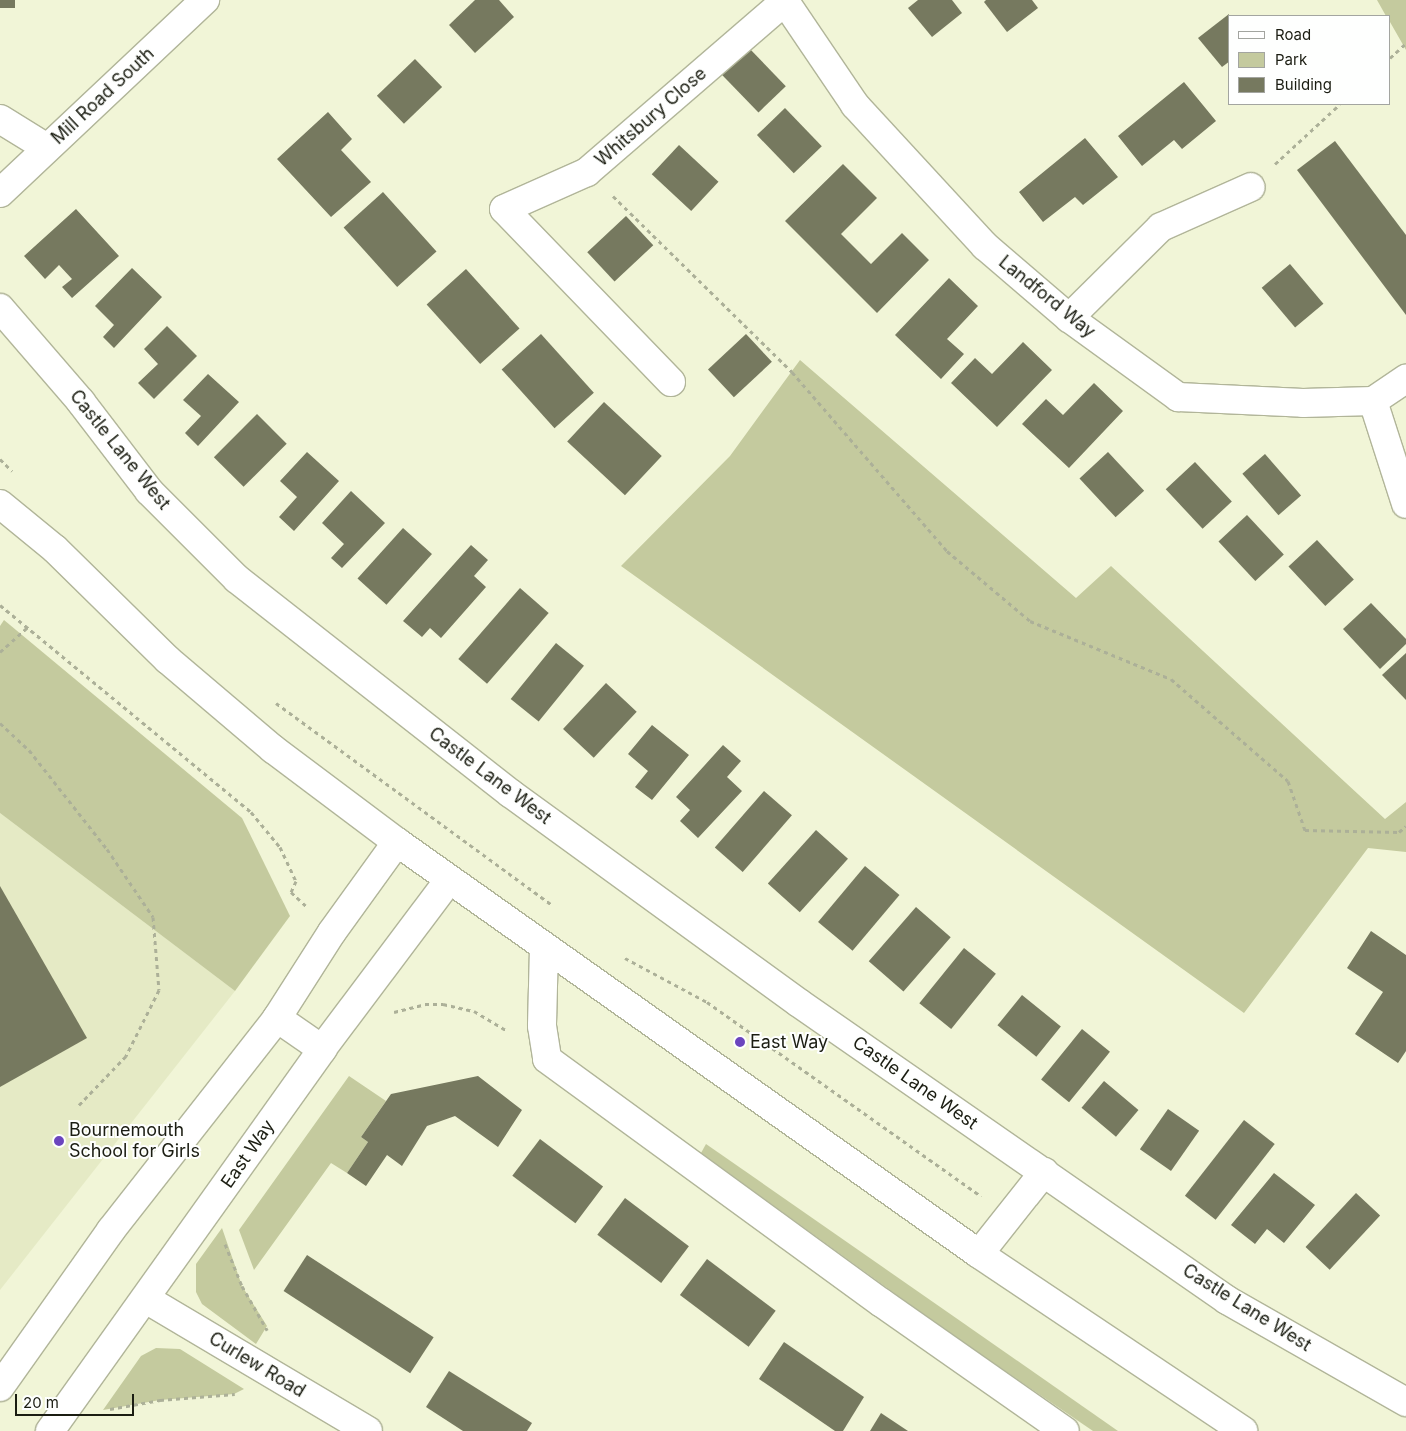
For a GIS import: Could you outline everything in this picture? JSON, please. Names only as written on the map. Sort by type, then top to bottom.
[{"type":"street","name":"Mill Road South","points":[[0,193],[205,0]]},
{"type":"street","name":"Whitsbury Close","points":[[671,382],[504,209],[587,172],[784,1]]},
{"type":"street","name":"Landford Way","points":[[784,1],[856,105],[985,246],[1069,318],[1178,397],[1303,403],[1373,401]]},
{"type":"street","points":[[0,119],[47,148]]},
{"type":"street","points":[[1069,318],[1161,227],[1251,186]]},
{"type":"street","name":"Castle Lane West","points":[[0,308],[81,402],[149,491],[238,580],[510,793],[799,1003],[1227,1300],[1406,1402]]},
{"type":"street","points":[[1406,379],[1373,401],[1406,504]]},
{"type":"street","points":[[0,504],[55,549],[168,660],[258,736],[397,842],[544,948],[979,1254],[1242,1431]]},
{"type":"street","points":[[0,1386],[111,1230],[277,1018],[332,932],[397,842]]},
{"type":"street","name":"East Way","points":[[50,1431],[146,1299],[322,1049],[448,880]]},
{"type":"street","points":[[544,948],[542,1026],[547,1059],[874,1297],[1065,1431]]},
{"type":"street","points":[[277,1018],[322,1049]]},
{"type":"street","points":[[979,1254],[1044,1172]]},
{"type":"street","name":"Curlew Road","points":[[146,1299],[368,1431]]},
{"type":"path","points":[[1391,57],[1406,43]]},
{"type":"path","points":[[1251,186],[1339,105]]},
{"type":"path","points":[[587,172],[792,372],[947,551],[1030,621],[1171,679],[1288,781],[1305,830],[1399,832],[1406,826]]},
{"type":"path","points":[[0,459],[16,474]]},
{"type":"path","points":[[0,605],[251,812],[280,847],[296,881],[291,892],[332,932]]},
{"type":"path","points":[[0,652],[28,627]]},
{"type":"path","points":[[270,698],[560,912]]},
{"type":"path","points":[[0,723],[28,750],[95,834],[153,917],[159,990],[126,1056],[79,1105]]},
{"type":"path","points":[[616,953],[707,1002],[1009,1216]]},
{"type":"path","points":[[364,995],[378,1009],[390,1012],[405,1012],[425,1004],[444,1004],[474,1011],[547,1059]]},
{"type":"path","points":[[103,1410],[160,1400],[234,1394],[272,1374],[267,1326],[242,1286],[224,1236]]},
{"type":"shaded area","name":"Bournemouth School for Girls","points":[[0,813],[235,991],[0,1290]]},
{"type":"green space","points":[[1377,0],[1406,0],[1406,50],[1391,24],[1391,15],[1385,15]]},
{"type":"green space","points":[[800,360],[1076,598],[1111,566],[1385,819],[1406,802],[1406,852],[1368,848],[1244,1013],[621,566],[730,456]]},
{"type":"green space","points":[[4,620],[242,818],[290,916],[235,991],[0,813],[0,626]]},
{"type":"green space","points":[[349,1076],[386,1101],[361,1137],[368,1142],[347,1173],[331,1163],[254,1270],[239,1230]]},
{"type":"green space","points":[[706,1144],[1118,1431],[1093,1431],[945,1330],[701,1153]]},
{"type":"green space","points":[[222,1228],[242,1286],[267,1326],[256,1344],[202,1304],[196,1292],[196,1264]]},
{"type":"green space","points":[[156,1348],[180,1349],[244,1389],[234,1394],[160,1400],[103,1410],[141,1356]]},
{"type":"building","points":[[0,0],[15,0],[15,8],[0,8]]},
{"type":"building","points":[[475,0],[499,0],[514,17],[475,53],[449,25]]},
{"type":"building","points":[[918,0],[952,0],[962,13],[932,37],[908,8]]},
{"type":"building","points":[[986,0],[1032,0],[1038,8],[1007,32],[984,2]]},
{"type":"building","points":[[1229,14],[1228,62],[1222,67],[1198,38]]},
{"type":"building","points":[[749,48],[786,86],[758,113],[722,74]]},
{"type":"building","points":[[415,59],[442,87],[404,124],[377,96]]},
{"type":"building","points":[[1184,82],[1216,121],[1182,149],[1174,140],[1142,166],[1118,136]]},
{"type":"building","points":[[785,108],[822,146],[794,173],[757,135]]},
{"type":"building","points":[[328,112],[352,139],[341,150],[371,182],[331,217],[277,159]]},
{"type":"building","points":[[1085,138],[1118,177],[1083,205],[1075,197],[1043,222],[1019,192]]},
{"type":"building","points":[[1335,141],[1406,235],[1406,315],[1297,170]]},
{"type":"building","points":[[679,145],[718,182],[691,211],[652,174]]},
{"type":"building","points":[[843,164],[877,198],[841,234],[871,264],[902,233],[929,260],[877,313],[785,221]]},
{"type":"building","points":[[383,192],[437,251],[397,287],[344,227]]},
{"type":"building","points":[[76,209],[119,256],[72,298],[62,287],[72,279],[59,265],[45,279],[24,256]]},
{"type":"building","points":[[626,216],[653,245],[615,281],[587,252]]},
{"type":"building","points":[[1290,264],[1323,304],[1295,328],[1262,288]]},
{"type":"building","points":[[132,268],[162,297],[114,348],[103,337],[114,325],[95,306]]},
{"type":"building","points":[[466,269],[520,328],[480,364],[427,304]]},
{"type":"building","points":[[949,278],[978,306],[947,339],[964,354],[941,379],[895,335]]},
{"type":"building","points":[[167,326],[197,356],[154,399],[138,383],[158,364],[144,349]]},
{"type":"building","points":[[541,334],[594,393],[554,428],[502,369]]},
{"type":"building","points":[[746,334],[772,362],[734,397],[708,369]]},
{"type":"building","points":[[1023,342],[1052,370],[997,427],[951,383],[975,358],[992,374]]},
{"type":"building","points":[[208,374],[239,402],[198,446],[185,433],[201,416],[183,400]]},
{"type":"building","points":[[1094,383],[1123,411],[1069,468],[1022,424],[1046,399],[1063,415]]},
{"type":"building","points":[[604,402],[662,456],[625,495],[567,441]]},
{"type":"building","points":[[257,414],[287,444],[244,487],[214,457]]},
{"type":"building","points":[[307,452],[339,481],[294,531],[279,517],[297,497],[280,481]]},
{"type":"building","points":[[1108,452],[1144,491],[1116,517],[1079,479]]},
{"type":"building","points":[[1265,454],[1301,496],[1278,515],[1242,474]]},
{"type":"building","points":[[1195,462],[1232,501],[1203,529],[1166,489]]},
{"type":"building","points":[[351,491],[385,523],[342,568],[331,558],[344,544],[322,523]]},
{"type":"building","points":[[1247,515],[1284,554],[1255,581],[1218,542]]},
{"type":"building","points":[[403,528],[432,554],[386,605],[357,579]]},
{"type":"building","points":[[1317,540],[1354,579],[1325,606],[1288,567]]},
{"type":"building","points":[[471,545],[488,560],[474,576],[486,587],[441,638],[430,628],[422,637],[403,621]]},
{"type":"building","points":[[520,588],[549,613],[487,684],[458,659]]},
{"type":"building","points":[[1371,603],[1406,639],[1406,644],[1380,669],[1343,629]]},
{"type":"building","points":[[556,643],[584,666],[539,722],[511,699]]},
{"type":"building","points":[[1406,653],[1406,700],[1382,675]]},
{"type":"building","points":[[606,683],[637,712],[594,758],[563,729]]},
{"type":"building","points":[[652,725],[689,755],[652,800],[635,787],[648,771],[628,754]]},
{"type":"building","points":[[723,745],[741,761],[727,777],[742,791],[698,838],[680,821],[690,810],[676,797]]},
{"type":"building","points":[[764,791],[792,815],[743,872],[715,848]]},
{"type":"building","points":[[816,830],[848,859],[800,912],[768,884]]},
{"type":"building","points":[[865,866],[899,895],[853,951],[818,922]]},
{"type":"building","points":[[0,886],[87,1038],[0,1087]]},
{"type":"building","points":[[916,907],[951,937],[903,992],[869,961]]},
{"type":"building","points":[[1371,931],[1406,955],[1406,1051],[1398,1063],[1355,1034],[1383,992],[1347,968]]},
{"type":"building","points":[[964,948],[996,974],[951,1029],[919,1003]]},
{"type":"building","points":[[1022,995],[1061,1026],[1036,1057],[997,1025]]},
{"type":"building","points":[[1082,1029],[1110,1052],[1069,1102],[1041,1080]]},
{"type":"building","points":[[478,1076],[522,1110],[498,1147],[455,1116],[427,1126],[402,1166],[387,1155],[366,1186],[347,1173],[368,1142],[361,1137],[391,1094]]},
{"type":"building","points":[[1104,1081],[1138,1110],[1116,1137],[1082,1108]]},
{"type":"building","points":[[1168,1109],[1199,1131],[1171,1171],[1140,1149]]},
{"type":"building","points":[[1244,1120],[1275,1144],[1216,1220],[1185,1196]]},
{"type":"building","points":[[540,1139],[603,1187],[575,1223],[512,1176]]},
{"type":"building","points":[[1274,1173],[1315,1205],[1284,1243],[1267,1229],[1255,1244],[1231,1225]]},
{"type":"building","points":[[1356,1193],[1380,1216],[1330,1270],[1306,1247]]},
{"type":"building","points":[[625,1198],[689,1246],[661,1283],[597,1235]]},
{"type":"building","points":[[307,1255],[434,1337],[410,1373],[284,1291]]},
{"type":"building","points":[[707,1259],[776,1311],[749,1347],[680,1295]]},
{"type":"building","points":[[784,1342],[864,1397],[843,1431],[835,1431],[759,1379]]},
{"type":"building","points":[[449,1371],[532,1423],[527,1431],[463,1431],[426,1407]]},
{"type":"building","points":[[881,1413],[908,1431],[870,1431]]},
{"type":"place","name":"East Way","points":[[740,1042]]},
{"type":"place","name":"Bournemouth School for Girls","points":[[59,1141]]}]
